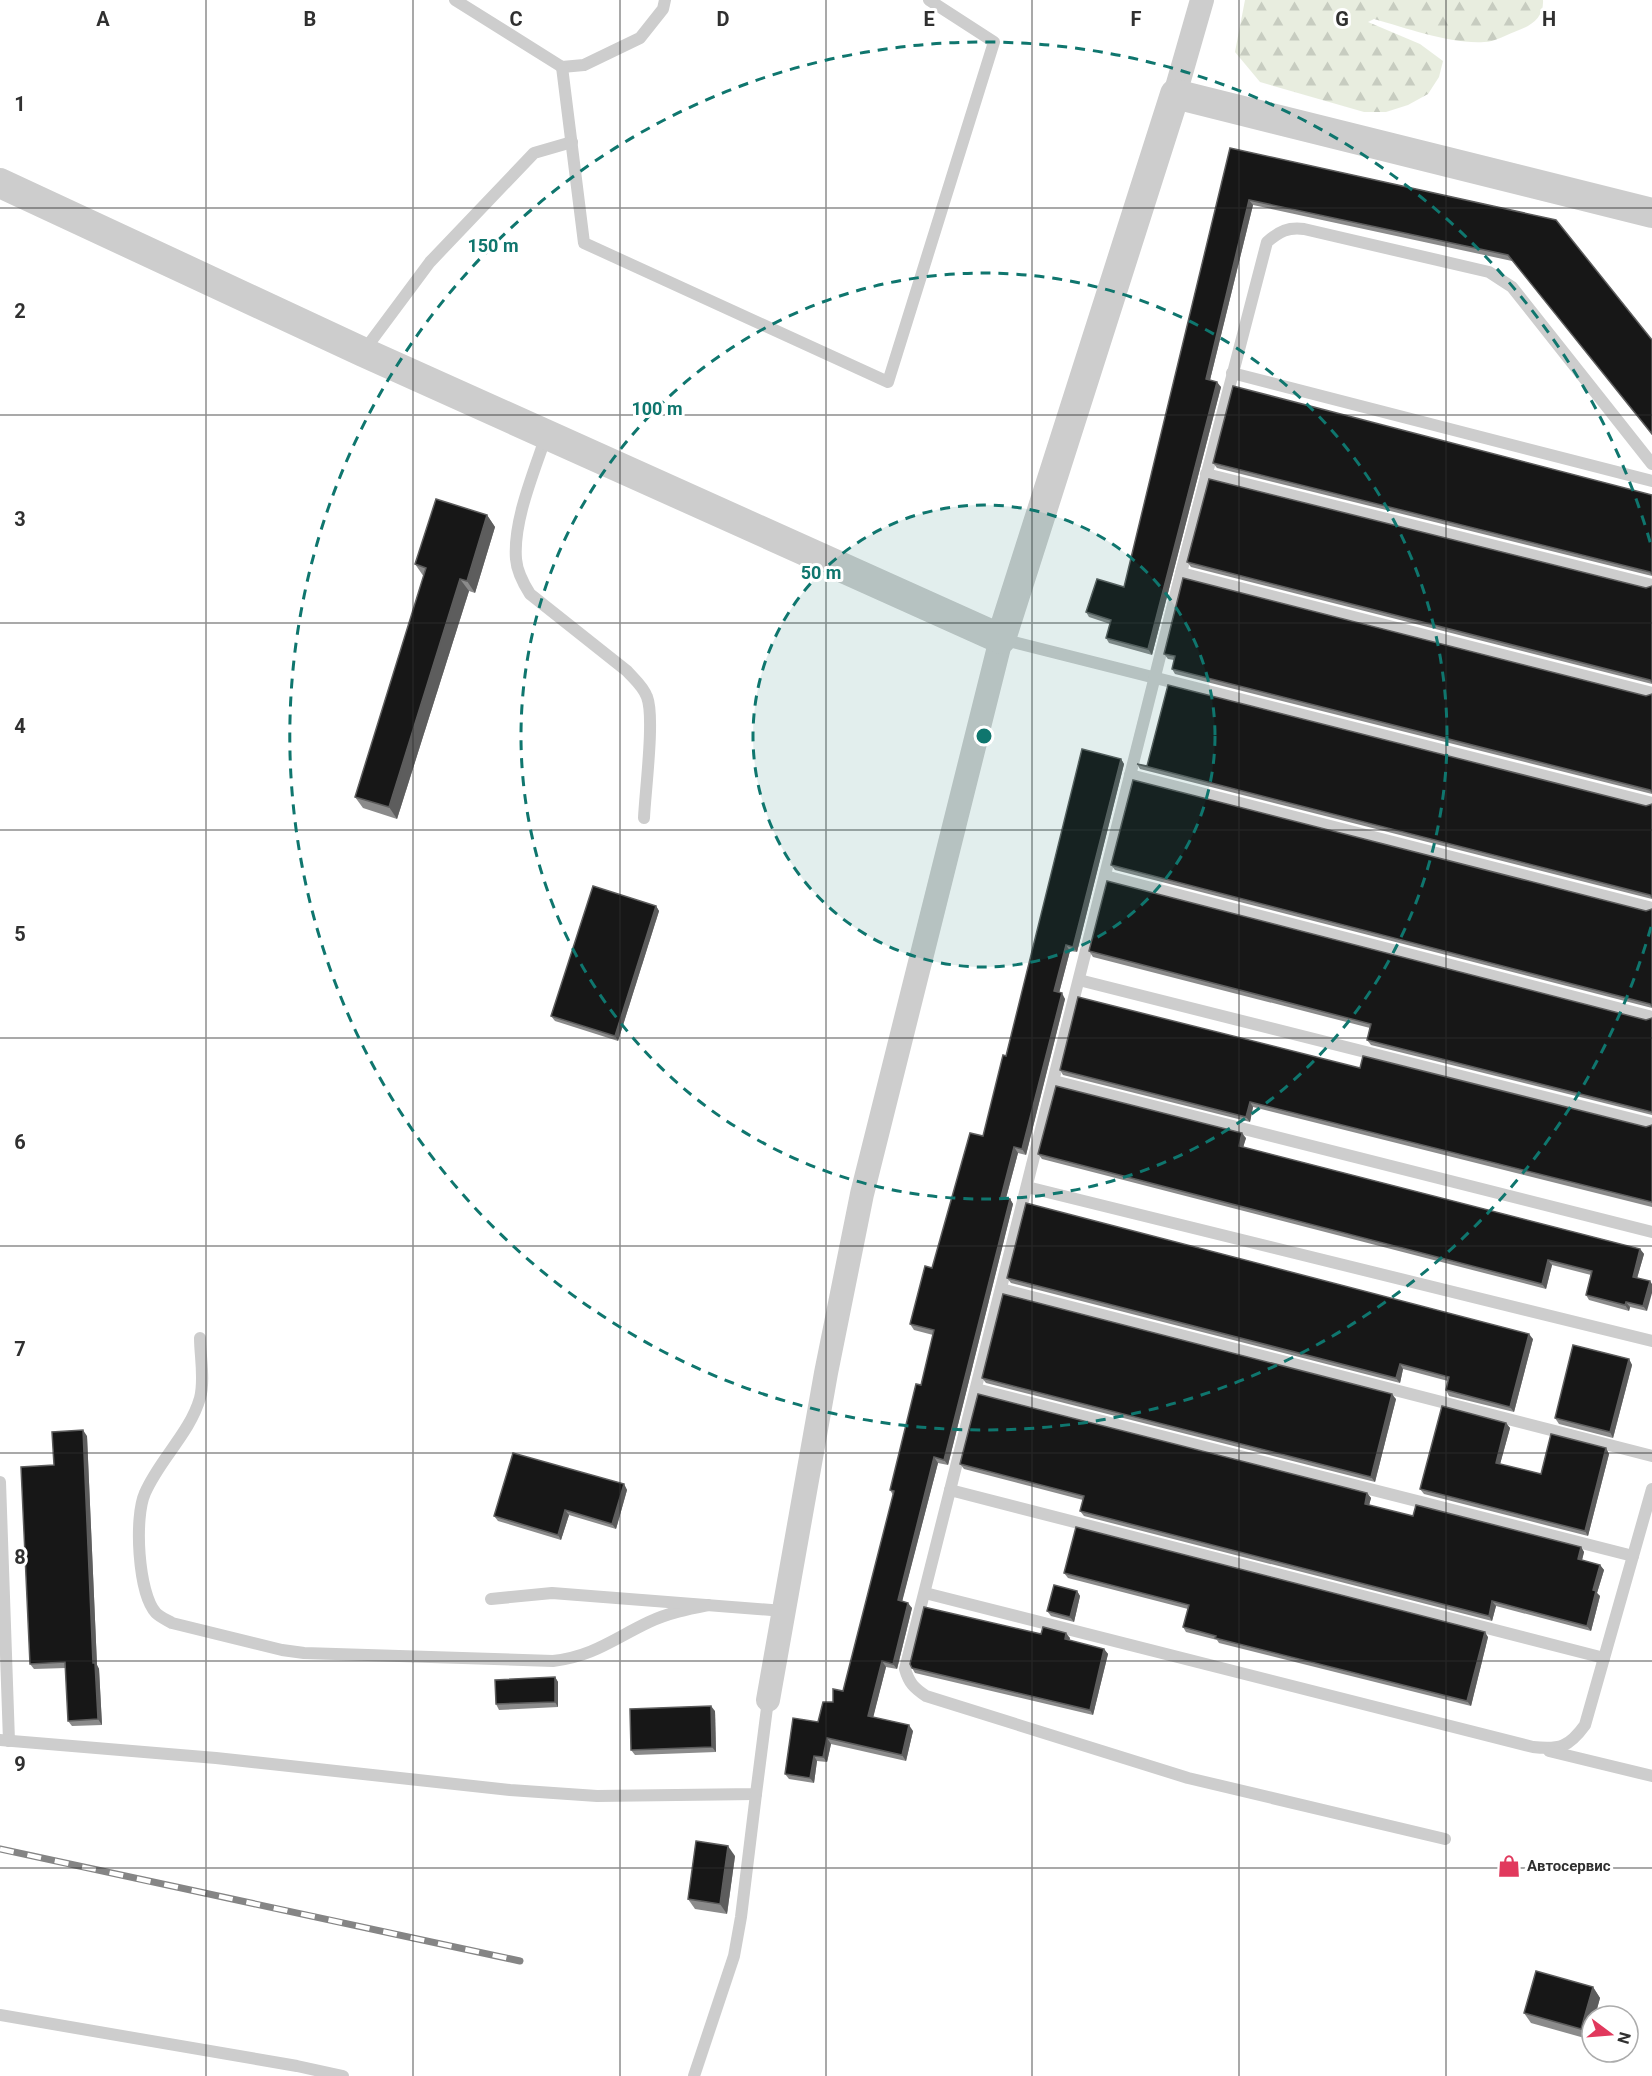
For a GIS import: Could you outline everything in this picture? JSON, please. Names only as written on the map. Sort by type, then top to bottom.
[{"type":"street","points":[[768,1700],[826,1373],[862,1194],[1000,639],[1175,93],[1202,0]]},
{"type":"street","points":[[1175,93],[1652,213]]},
{"type":"street","points":[[0,183],[363,352],[1000,639]]},
{"type":"lane","points":[[455,0],[562,67],[584,65],[640,38],[663,9],[665,0]]},
{"type":"lane","points":[[562,67],[584,243],[888,382],[994,42],[929,0]]},
{"type":"lane","points":[[363,352],[430,262],[534,153],[572,142]]},
{"type":"lane","points":[[1445,1839],[1188,1778],[926,1696],[908,1680],[905,1669],[1206,474],[1267,242],[1279,232],[1291,228],[1304,229],[1489,272],[1512,287],[1652,464]]},
{"type":"lane","points":[[1232,373],[1652,481]]},
{"type":"lane","points":[[546,434],[523,509],[518,534],[516,559],[520,577],[530,594],[627,671],[648,698],[650,717],[644,818]]},
{"type":"lane","points":[[1206,474],[1652,585]]},
{"type":"lane","points":[[1181,573],[1652,693]]},
{"type":"lane","points":[[1000,639],[1652,802]]},
{"type":"lane","points":[[1130,775],[1652,908]]},
{"type":"lane","points":[[1105,876],[1652,1017]]},
{"type":"lane","points":[[1079,980],[1652,1124]]},
{"type":"lane","points":[[1054,1081],[1652,1232]]},
{"type":"lane","points":[[1027,1187],[1652,1341]]},
{"type":"lane","points":[[1001,1289],[1652,1456]]},
{"type":"lane","points":[[200,1338],[201,1397],[144,1494],[140,1509],[141,1575],[146,1597],[157,1614],[172,1623],[282,1650],[304,1653],[553,1661],[575,1658],[593,1652],[651,1621],[678,1611],[708,1605]]},
{"type":"lane","points":[[976,1389],[1633,1556]]},
{"type":"lane","points":[[0,1482],[5,1741],[216,1758],[521,1791],[597,1796],[756,1794]]},
{"type":"lane","points":[[1533,1747],[1547,1749],[1565,1746],[1575,1739],[1585,1725],[1652,1489]]},
{"type":"lane","points":[[950,1490],[1604,1658]]},
{"type":"lane","points":[[491,1599],[552,1593],[784,1611]]},
{"type":"lane","points":[[925,1593],[1652,1776]]},
{"type":"lane","points":[[694,2076],[734,1956],[741,1917],[768,1700]]},
{"type":"lane","points":[[0,2015],[343,2076]]},
{"type":"green space","points":[[1245,0],[1543,0],[1543,6],[1540,15],[1533,23],[1488,42],[1457,41],[1374,19],[1368,22],[1420,44],[1443,61],[1439,77],[1428,94],[1408,105],[1386,112],[1364,112],[1260,82],[1235,52]]},
{"type":"building","points":[[1230,148],[1556,220],[1652,340],[1652,434],[1508,255],[1249,200],[1206,379],[1217,382],[1148,649],[1106,638],[1111,620],[1086,612],[1097,579],[1124,587]]},
{"type":"building","points":[[1233,386],[1652,495],[1652,574],[1213,463]]},
{"type":"building","points":[[1209,479],[1646,588],[1652,586],[1652,682],[1187,562]]},
{"type":"building","points":[[436,499],[487,515],[467,581],[460,579],[389,807],[355,797],[426,568],[415,564]]},
{"type":"building","points":[[1183,578],[1646,696],[1652,694],[1652,792],[1172,669],[1175,656],[1164,654]]},
{"type":"building","points":[[1168,685],[1646,806],[1652,804],[1652,897],[1137,764],[1147,766]]},
{"type":"building","points":[[1082,749],[1121,759],[1073,947],[1066,945],[1054,991],[1062,993],[1022,1149],[1014,1147],[1001,1197],[1010,1199],[944,1460],[934,1457],[898,1600],[908,1603],[893,1664],[882,1661],[868,1716],[909,1725],[902,1755],[827,1738],[823,1757],[814,1756],[810,1778],[785,1774],[793,1718],[818,1722],[823,1702],[833,1702],[833,1689],[843,1691],[894,1491],[890,1490],[916,1384],[921,1385],[934,1330],[910,1324],[925,1266],[932,1268],[970,1133],[983,1136],[1003,1055],[1006,1056]]},
{"type":"building","points":[[1133,780],[1646,911],[1652,909],[1652,1006],[1111,865]]},
{"type":"building","points":[[1107,881],[1646,1020],[1652,1018],[1652,1112],[1367,1040],[1371,1024],[1089,951]]},
{"type":"building","points":[[593,886],[656,906],[615,1036],[551,1016]]},
{"type":"building","points":[[1078,997],[1360,1068],[1363,1056],[1646,1127],[1652,1125],[1652,1202],[1250,1102],[1246,1117],[1060,1070]]},
{"type":"building","points":[[1056,1086],[1242,1133],[1239,1146],[1640,1249],[1633,1277],[1650,1281],[1643,1306],[1626,1302],[1625,1305],[1586,1295],[1592,1271],[1548,1260],[1542,1284],[1038,1154]]},
{"type":"building","points":[[1026,1203],[1529,1334],[1510,1407],[1446,1390],[1449,1377],[1400,1364],[1396,1378],[1007,1278]]},
{"type":"building","points":[[1003,1294],[1392,1394],[1371,1477],[982,1378]]},
{"type":"building","points":[[1573,1345],[1629,1359],[1610,1432],[1555,1418]]},
{"type":"building","points":[[978,1394],[1367,1493],[1365,1504],[1413,1516],[1416,1505],[1581,1547],[1578,1559],[1600,1565],[1587,1626],[1492,1601],[1489,1616],[1080,1511],[1084,1496],[960,1464]]},
{"type":"building","points":[[1442,1406],[1506,1423],[1496,1463],[1541,1474],[1551,1434],[1606,1448],[1585,1531],[1420,1489]]},
{"type":"building","points":[[83,1430],[93,1663],[95,1663],[98,1719],[68,1721],[65,1662],[30,1664],[21,1467],[54,1465],[52,1432]]},
{"type":"building","points":[[513,1453],[624,1484],[612,1524],[565,1510],[558,1535],[494,1516]]},
{"type":"building","points":[[1076,1527],[1485,1632],[1467,1701],[1215,1638],[1216,1636],[1183,1627],[1189,1605],[1064,1573]]},
{"type":"building","points":[[1054,1585],[1077,1591],[1070,1617],[1047,1611]]},
{"type":"building","points":[[924,1607],[1041,1634],[1043,1627],[1066,1633],[1065,1639],[1104,1649],[1090,1710],[912,1668],[910,1664]]},
{"type":"building","points":[[555,1677],[555,1702],[496,1704],[495,1680]]},
{"type":"building","points":[[711,1706],[712,1747],[631,1750],[630,1709]]},
{"type":"building","points":[[696,1841],[728,1846],[720,1904],[688,1899]]},
{"type":"building","points":[[1536,1971],[1593,1987],[1588,2004],[1580,2004],[1580,2029],[1524,2013]]},
{"type":"railway","points":[[0,1849],[520,1961]]},
{"type":"place","name":"Автосервис","points":[[1509,1866]]}]
